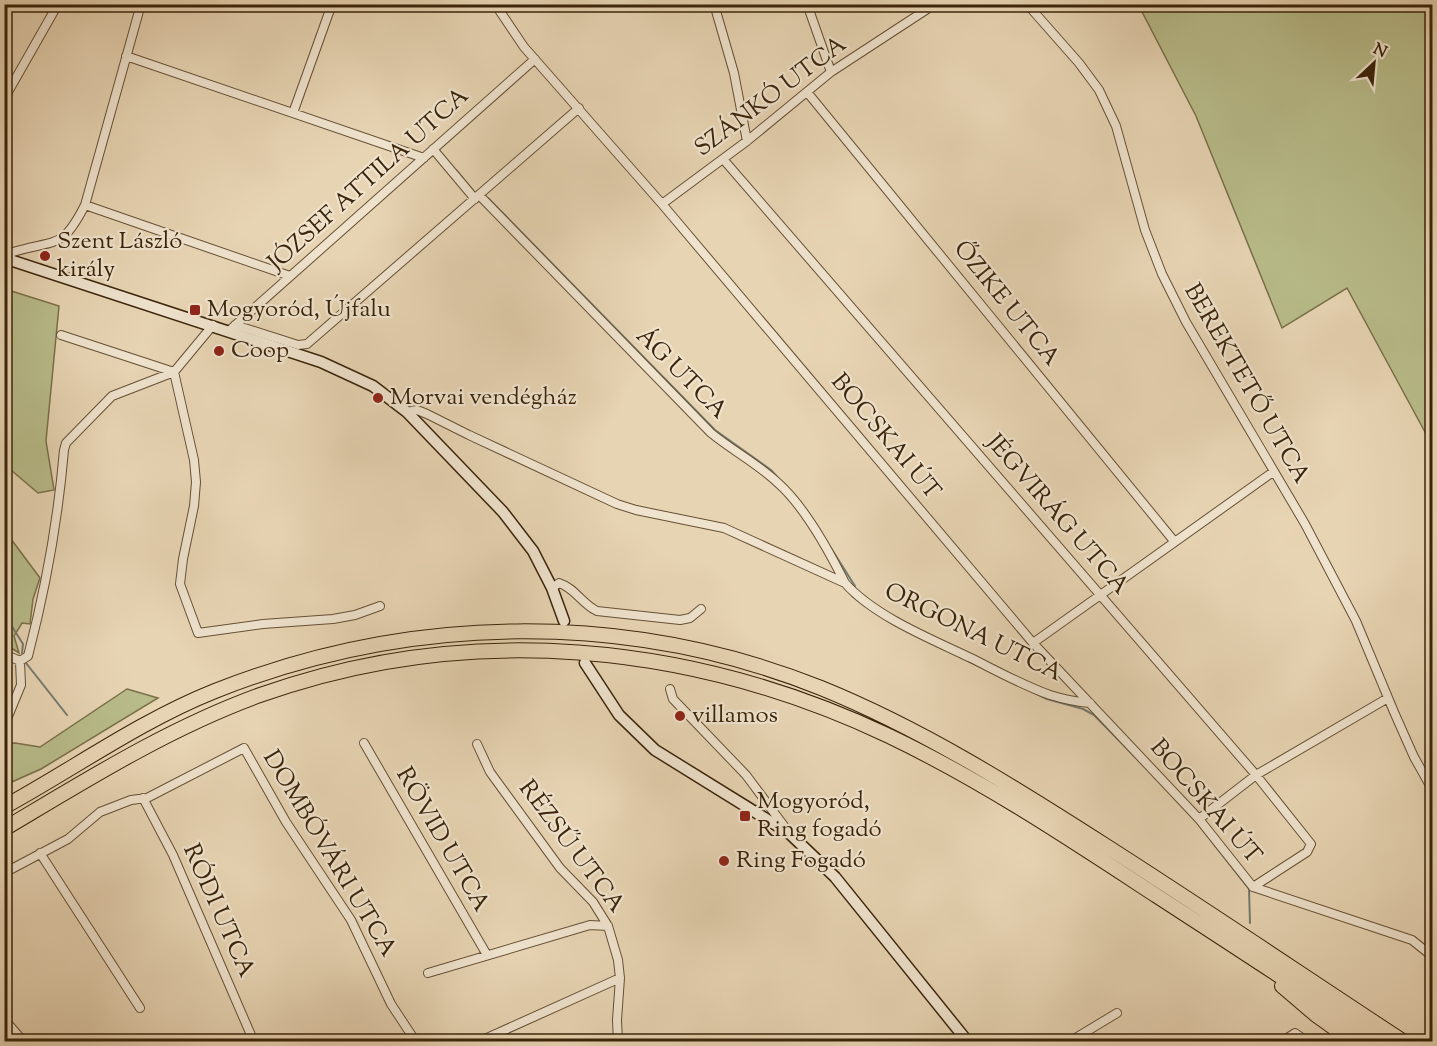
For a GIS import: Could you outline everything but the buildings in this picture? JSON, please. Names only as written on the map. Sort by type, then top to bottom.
[{"type":"highway","points":[[4,807],[129,733],[185,705],[279,668],[322,656],[378,643],[471,632],[580,633],[648,640],[739,660],[776,672],[859,704],[939,744],[1054,812],[1404,1041]]},
{"type":"highway","points":[[4,829],[150,744],[222,710],[292,684],[349,669],[420,657],[501,650],[574,651],[645,659],[704,671],[768,688],[852,720],[920,752],[1009,801],[1379,1041]]},
{"type":"highway","points":[[1234,947],[1316,1015],[1354,1041]]},
{"type":"main road","points":[[6,258],[213,325],[232,328],[321,362],[373,386],[407,412],[503,512],[533,551],[552,588],[564,621]]},
{"type":"main road","points":[[585,663],[619,715],[655,750],[789,833],[835,877],[968,1041]]},
{"type":"street","points":[[4,99],[58,4]]},
{"type":"street","points":[[6,258],[13,252],[64,238],[74,227],[85,205],[141,4]]},
{"type":"street","points":[[293,113],[332,4]]},
{"type":"street","name":"BOCSKAI ÚT","points":[[495,4],[535,58],[662,204],[1033,643],[1200,819],[1252,887]]},
{"type":"street","points":[[714,4],[734,73],[747,141]]},
{"type":"street","points":[[807,4],[831,72]]},
{"type":"street","name":"SZÁNKÓ UTCA","points":[[662,204],[747,141],[831,72],[935,4]]},
{"type":"street","name":"BEREKTETŐ UTCA","points":[[1027,4],[1079,63],[1099,90],[1116,126],[1145,230],[1162,274],[1186,322],[1305,524],[1356,621],[1414,757],[1432,789]]},
{"type":"street","points":[[126,56],[424,158]]},
{"type":"street","name":"JÓZSEF ATTILA UTCA","points":[[232,328],[535,58]]},
{"type":"street","name":"ŐZIKE UTCA","points":[[807,92],[1174,541]]},
{"type":"street","points":[[232,328],[298,345],[307,344],[579,108]]},
{"type":"street","name":"ÁG UTCA","points":[[433,149],[478,198],[711,433],[755,464],[786,490],[812,527],[845,583]]},
{"type":"street","name":"JÉGVIRÁG UTCA","points":[[723,159],[1256,775],[1311,844],[1307,852],[1252,887]]},
{"type":"street","points":[[85,205],[290,276]]},
{"type":"street","points":[[20,661],[28,656],[45,585],[60,505],[66,443],[112,396],[174,372],[213,325]]},
{"type":"street","points":[[61,336],[174,372]]},
{"type":"street","points":[[174,372],[194,460],[196,482],[180,584],[198,633],[263,624],[333,619],[355,615],[380,606]]},
{"type":"street","points":[[407,412],[417,410],[427,414],[617,504],[724,528],[845,583]]},
{"type":"street","points":[[1033,643],[1273,472]]},
{"type":"street","points":[[552,588],[559,583],[566,585],[590,607],[597,610],[680,620],[690,618],[701,609]]},
{"type":"street","name":"ORGONA UTCA","points":[[845,583],[861,598],[926,637],[1025,685],[1051,695],[1090,703]]},
{"type":"street","points":[[4,654],[20,661]]},
{"type":"street","points":[[4,726],[21,685],[20,661]]},
{"type":"street","points":[[670,689],[673,699],[746,775],[789,833]]},
{"type":"street","points":[[1200,819],[1256,775],[1388,698]]},
{"type":"street","name":"RÖVID UTCA","points":[[364,744],[487,955]]},
{"type":"street","name":"RÉZSŰ UTCA","points":[[477,744],[490,772],[560,868],[593,902],[608,926],[618,960],[620,978],[618,1041]]},
{"type":"street","name":"DOMBÓVÁRI UTCA","points":[[142,798],[244,748],[286,822],[351,920],[391,1004],[416,1041]]},
{"type":"street","points":[[4,873],[68,839],[100,812],[142,798]]},
{"type":"street","name":"RÓDI UTCA","points":[[142,798],[172,855],[254,1041]]},
{"type":"street","points":[[40,853],[140,1008]]},
{"type":"street","points":[[1252,887],[1412,940],[1432,956]]},
{"type":"street","points":[[428,973],[590,925],[608,926]]},
{"type":"street","points":[[478,1041],[620,978]]},
{"type":"street","points":[[1069,1041],[1117,1013]]},
{"type":"street","points":[[4,1019],[24,1041]]},
{"type":"street","points":[[1281,1041],[1295,1033],[1308,1041]]},
{"type":"green space","points":[[1134,5],[1432,5],[1432,445],[1347,288],[1282,328],[1196,116],[1141,10]]},
{"type":"green space","points":[[5,289],[59,306],[46,441],[54,490],[38,493],[5,465]]},
{"type":"green space","points":[[8,535],[40,578],[33,599],[30,624],[22,623],[14,636],[19,653],[5,644],[4,536]]},
{"type":"green space","points":[[127,689],[158,698],[41,769],[5,785],[5,744],[15,743],[40,747]]},
{"type":"waterway","points":[[456,170],[475,193]]},
{"type":"waterway","points":[[488,198],[715,430],[771,470],[779,479]]},
{"type":"waterway","points":[[829,545],[855,586]]},
{"type":"waterway","points":[[852,596],[865,606]]},
{"type":"waterway","points":[[4,614],[23,644],[22,653]]},
{"type":"waterway","points":[[949,652],[1047,699],[1083,709],[1094,715],[1145,767]]},
{"type":"waterway","points":[[26,663],[67,715]]},
{"type":"waterway","points":[[1194,819],[1249,889],[1250,923]]},
{"type":"place","name":"Szent László király","points":[[45,256]]},
{"type":"place","name":"Mogyoród, Újfalu","points":[[195,310]]},
{"type":"place","name":"Coop","points":[[219,351]]},
{"type":"place","name":"Morvai vendégház","points":[[378,398]]},
{"type":"place","name":"villamos","points":[[680,716]]},
{"type":"place","name":"Mogyoród, Ring fogadó","points":[[745,816]]},
{"type":"place","name":"Ring Fogadó","points":[[724,861]]}]
